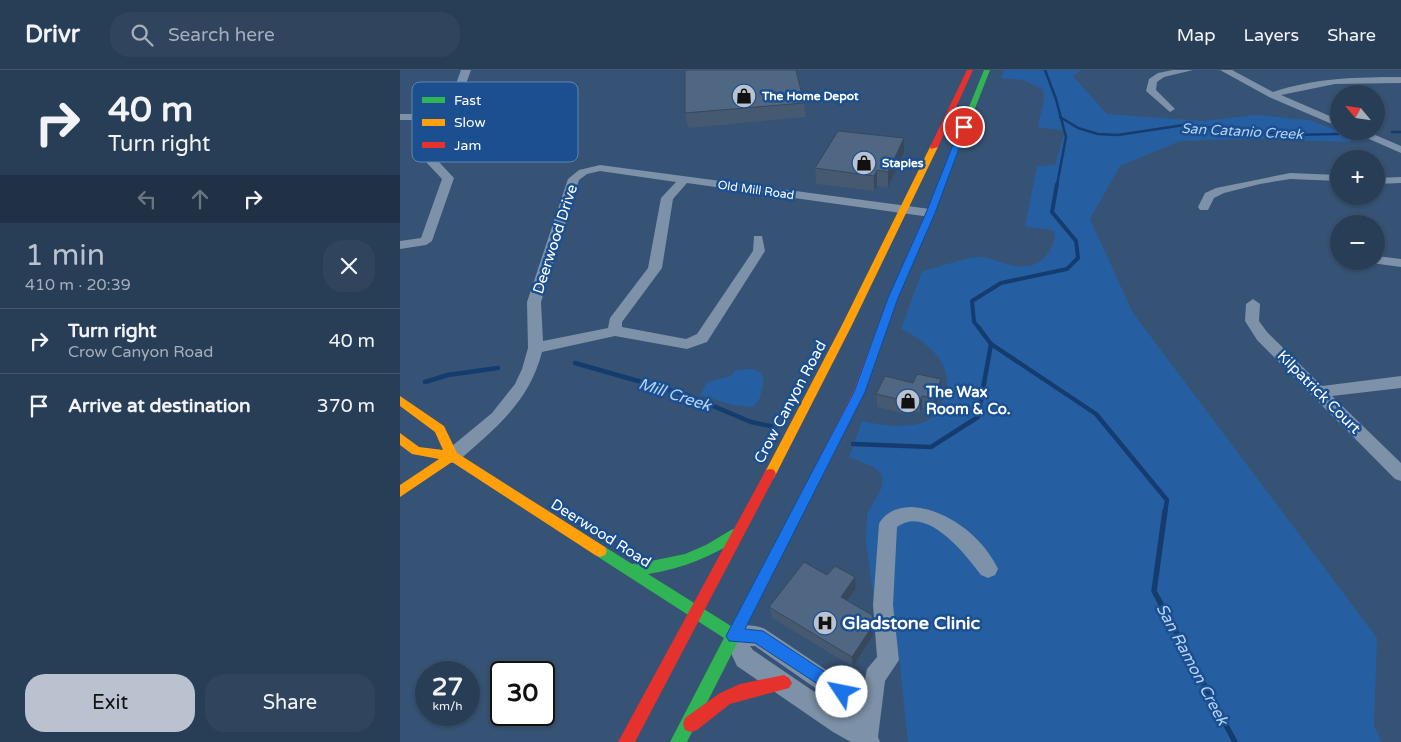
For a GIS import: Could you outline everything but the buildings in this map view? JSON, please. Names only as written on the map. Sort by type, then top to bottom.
[{"type":"main road","name":"Crow Canyon Road","points":[[626,742],[812,395],[906,209],[970,70]]},
{"type":"main road","points":[[678,742],[859,392],[893,298],[930,213],[987,70]]},
{"type":"main road","points":[[400,400],[440,429],[452,456]]},
{"type":"main road","name":"Deerwood Road","points":[[400,438],[416,450],[452,456],[734,636]]},
{"type":"main road","name":"Deerwood Drive","points":[[400,492],[452,456]]},
{"type":"main road","points":[[632,570],[665,568],[685,562],[714,549],[739,532]]},
{"type":"main road","points":[[686,728],[725,698],[740,692],[784,683]]},
{"type":"street","points":[[462,82],[466,70]]},
{"type":"street","points":[[1170,109],[1151,91],[1152,82],[1161,75],[1188,70]]},
{"type":"street","points":[[1225,70],[1272,95],[1330,120]]},
{"type":"street","points":[[1361,70],[1386,91]]},
{"type":"street","points":[[1272,95],[1321,82],[1401,80]]},
{"type":"street","points":[[1377,140],[1401,150]]},
{"type":"street","points":[[400,245],[426,241],[448,178],[432,162]]},
{"type":"street","name":"Old Mill Road","points":[[583,172],[600,168],[930,213]]},
{"type":"street","name":"Deerwood Drive","points":[[452,456],[498,417],[520,387],[530,369],[536,348],[534,302],[574,179],[583,172]]},
{"type":"street","points":[[1204,208],[1209,196],[1220,190],[1260,180],[1290,176],[1330,178]]},
{"type":"street","points":[[614,331],[614,322],[655,268],[668,198],[684,180]]},
{"type":"street","points":[[1385,181],[1401,180]]},
{"type":"street","points":[[536,348],[614,331],[687,344],[702,338],[759,251],[758,239]]},
{"type":"street","points":[[1385,261],[1401,263]]},
{"type":"street","name":"Kilpatrick Court","points":[[1253,304],[1252,321],[1262,336],[1401,474]]},
{"type":"street","points":[[1318,392],[1401,382]]},
{"type":"street","points":[[867,740],[875,677],[888,660],[883,605],[888,524],[896,516],[908,514],[922,515],[948,525],[968,543],[988,569]]},
{"type":"street","points":[[734,636],[758,636],[853,700],[867,740],[745,658],[734,636]]},
{"type":"shaded area","points":[[1004,70],[1081,70],[1073,76],[1107,114],[1203,121],[1256,115],[1309,120],[1330,128],[1330,140],[1351,140],[1349,142],[1254,139],[1180,141],[1120,166],[1090,219],[1133,313],[1377,638],[1374,726],[1382,742],[908,742],[898,648],[876,614],[866,542],[867,514],[881,489],[883,477],[874,467],[849,457],[862,421],[893,426],[924,422],[935,414],[947,391],[947,379],[939,358],[922,341],[901,329],[922,271],[975,257],[1024,267],[1044,258],[1052,246],[1055,231],[1025,226],[1037,166],[1055,165],[1065,131],[1038,127],[1044,99],[1043,90],[1024,80],[1001,78]]},
{"type":"shaded area","points":[[753,369],[761,373],[764,380],[760,398],[753,407],[733,405],[700,395],[707,382],[731,376],[736,370]]},
{"type":"waterway","name":"San Ramon Creek","points":[[1045,70],[1061,118]]},
{"type":"waterway","name":"San Ramon Creek","points":[[1057,185],[1066,137],[1061,118]]},
{"type":"waterway","name":"San Catanio Creek","points":[[1061,118],[1078,128],[1098,134],[1118,135],[1184,125],[1290,135],[1330,134]]},
{"type":"waterway","name":"San Catanio Creek","points":[[1392,132],[1401,132]]},
{"type":"waterway","name":"San Ramon Creek","points":[[980,329],[974,322],[972,301],[1001,283],[1067,269],[1078,258],[1076,241],[1052,212],[1057,184]]},
{"type":"waterway","name":"San Ramon Creek","points":[[979,328],[991,344]]},
{"type":"waterway","name":"Mill Creek","points":[[853,444],[931,447],[978,417],[991,344]]},
{"type":"waterway","name":"San Ramon Creek","points":[[991,344],[1096,414],[1167,500],[1165,512]]},
{"type":"waterway","name":"Mill Creek","points":[[575,363],[687,395],[751,422],[775,427]]},
{"type":"waterway","name":"Mill Creek","points":[[425,382],[448,375],[498,368]]},
{"type":"waterway","name":"San Ramon Creek","points":[[1165,511],[1154,591],[1235,742]]},
{"type":"traffic: fast","points":[[934,203],[987,70]]},
{"type":"traffic: fast","points":[[678,742],[822,464]]},
{"type":"traffic: fast","points":[[631,570],[646,569],[686,560],[711,549],[736,534]]},
{"type":"traffic: fast","points":[[600,551],[734,636]]},
{"type":"traffic: slow","points":[[770,474],[847,325],[934,147]]},
{"type":"traffic: slow","points":[[400,400],[440,429],[452,456]]},
{"type":"traffic: slow","points":[[400,438],[416,451],[452,456],[600,551]]},
{"type":"traffic: slow","points":[[400,492],[452,456]]},
{"type":"traffic: jam","points":[[934,147],[970,70]]},
{"type":"traffic: jam","points":[[822,464],[859,392],[893,298],[934,203]]},
{"type":"traffic: jam","points":[[626,742],[770,474]]},
{"type":"traffic: jam","points":[[691,724],[725,698],[740,692],[784,683]]},
{"type":"place","name":"The Home Depot","points":[[744,96]]},
{"type":"place","name":"Staples","points":[[864,163]]},
{"type":"place","name":"The Wax Room & Co.","points":[[908,401]]},
{"type":"place","name":"Gladstone Clinic","points":[[825,623]]},
{"type":"route","points":[[842,692],[758,636],[734,636],[859,392],[893,298],[930,213],[964,127]]}]
